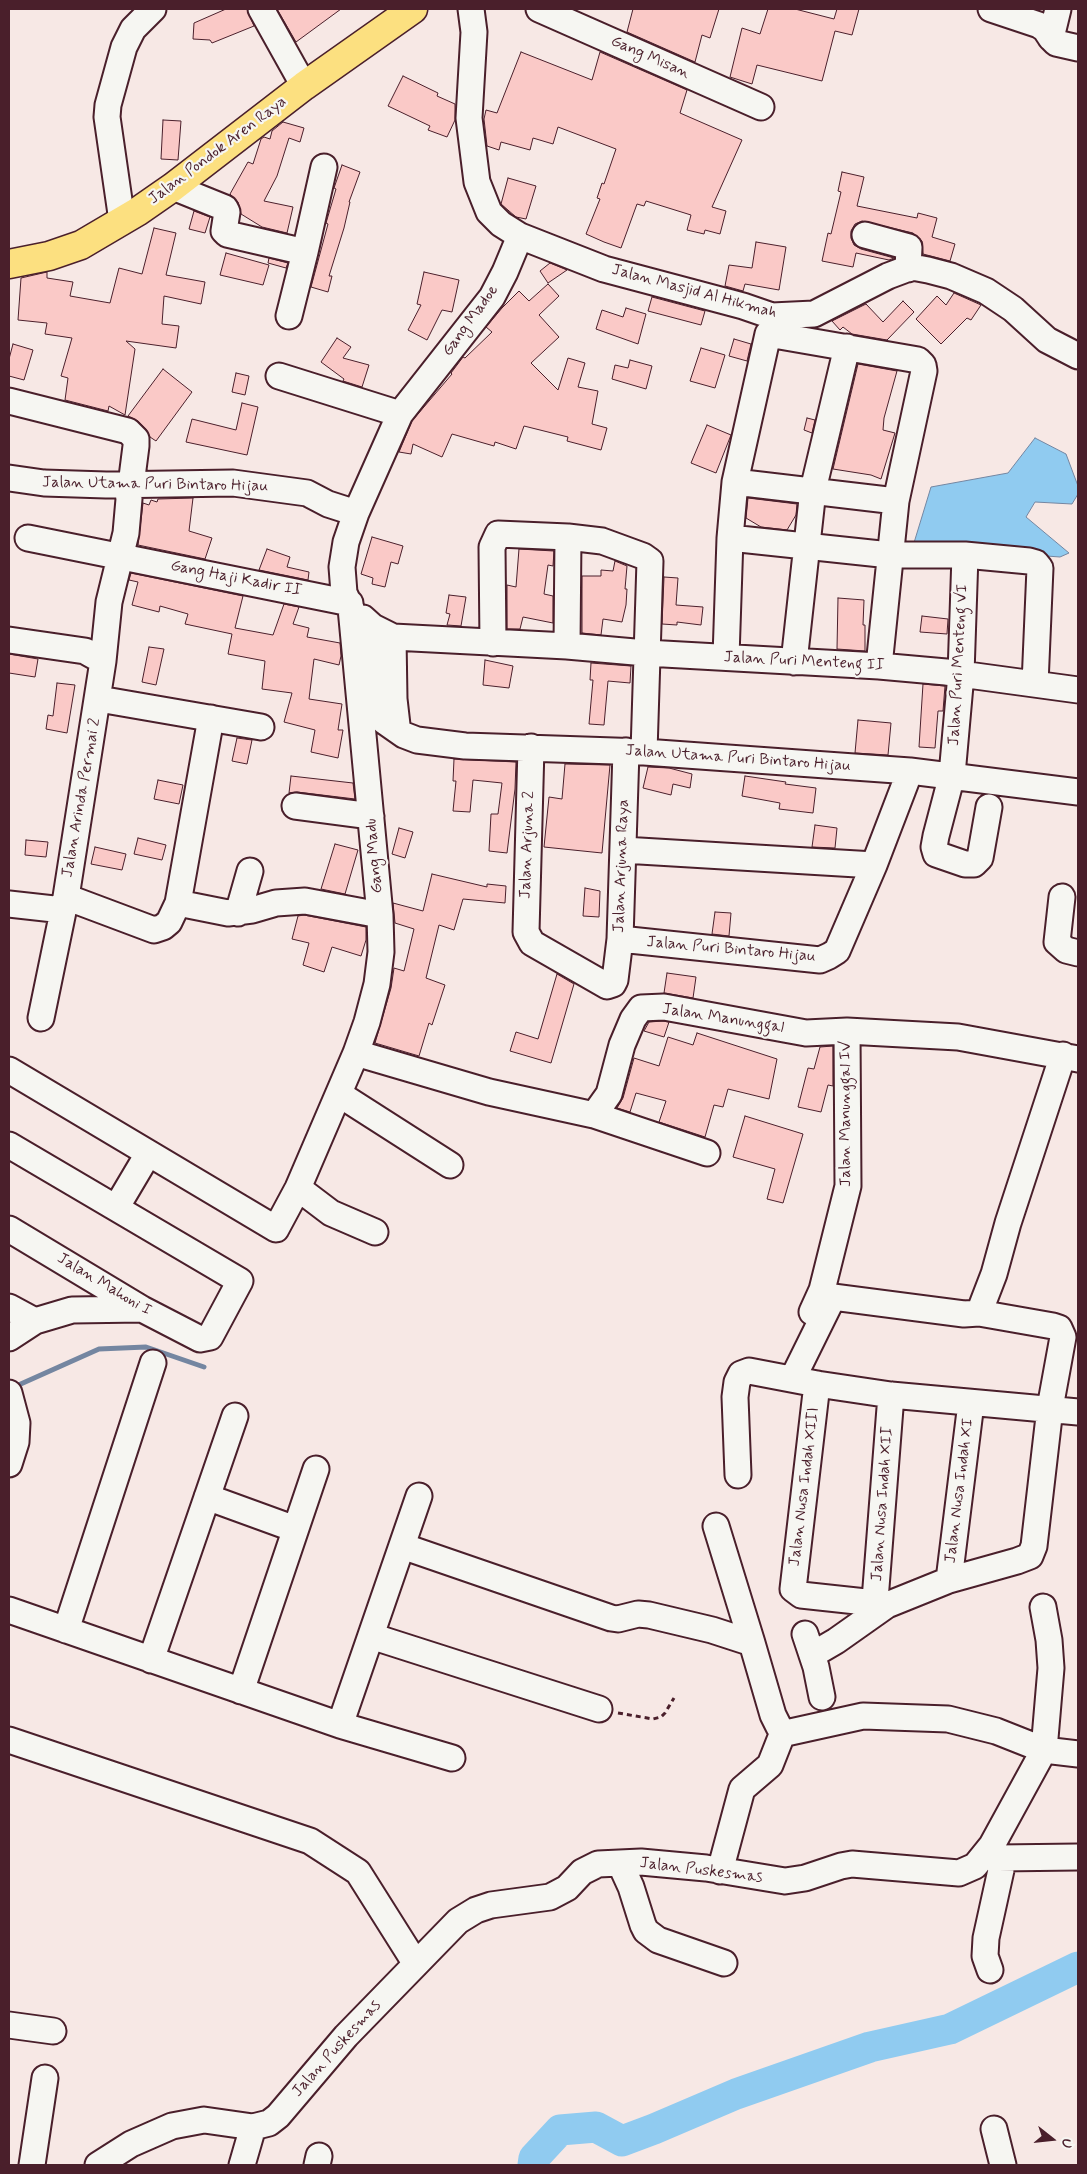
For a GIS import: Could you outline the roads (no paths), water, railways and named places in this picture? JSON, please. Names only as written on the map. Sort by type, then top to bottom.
[{"type":"main road","name":"Jalan Pondok Aren Raya","points":[[9,264],[49,256],[81,245],[122,221],[173,187],[304,86],[413,9]]},
{"type":"street","points":[[122,221],[107,117],[108,105],[124,47],[133,29],[153,9]]},
{"type":"street","points":[[261,9],[304,86]]},
{"type":"street","points":[[471,9],[474,32],[469,118],[476,182],[489,212],[500,224],[520,236]]},
{"type":"street","name":"Gang Misan","points":[[539,9],[761,107]]},
{"type":"street","points":[[991,9],[1039,25],[1045,29],[1050,38],[1056,43],[1078,48]]},
{"type":"street","points":[[1050,38],[1058,9]]},
{"type":"street","points":[[289,316],[324,167]]},
{"type":"street","points":[[173,187],[225,208],[227,212],[224,231],[227,234],[305,252]]},
{"type":"street","points":[[865,235],[909,247],[908,269]]},
{"type":"street","name":"Jalan Masjid Al Hikmah","points":[[520,236],[604,269],[743,306],[772,316],[814,314],[888,276],[912,267],[928,270],[951,276],[986,291],[1013,309],[1046,340],[1078,356]]},
{"type":"street","name":"Gang Madoe","points":[[356,513],[400,414],[492,297],[520,236]]},
{"type":"street","points":[[726,657],[730,538],[735,482],[768,334],[918,360],[923,364],[924,371],[896,501],[879,666]]},
{"type":"street","points":[[794,662],[813,490],[847,347]]},
{"type":"street","points":[[279,376],[400,414]]},
{"type":"street","name":"Jalan Arinda Permai 2","points":[[9,401],[128,431],[136,439],[129,485],[126,533],[109,602],[99,699],[64,903],[41,1018]]},
{"type":"street","name":"Jalan Utama Puri Bintaro Hijau","points":[[9,478],[44,483],[129,485],[233,483],[307,493],[328,504],[356,513]]},
{"type":"street","points":[[735,482],[896,501]]},
{"type":"street","points":[[328,504],[332,530],[326,558],[330,574],[349,601],[383,632]]},
{"type":"street","name":"Gang Madu","points":[[148,1154],[276,1229],[298,1188],[339,1094],[367,1022],[381,952],[380,915],[371,816],[349,601],[342,567],[346,542],[356,513]]},
{"type":"street","points":[[493,643],[492,546],[498,534],[568,537],[567,646]]},
{"type":"street","name":"Jalan Arjuna Raya","points":[[568,537],[602,541],[643,556],[650,561],[652,570],[646,653],[623,850],[620,939],[615,980]]},
{"type":"street","name":"Gang Haji Kadir II","points":[[28,538],[349,601]]},
{"type":"street","points":[[730,538],[890,555],[965,555],[1036,563],[1040,568],[1035,684]]},
{"type":"street","name":"Jalan Puri Menteng VI","points":[[965,555],[961,674],[952,775],[936,836],[934,847],[936,854],[965,864],[974,864],[980,858],[989,807]]},
{"type":"street","name":"Jalan Utama Puri Bintaro Hijau","points":[[383,632],[374,662],[378,710],[384,721],[399,732],[417,740],[446,745],[635,751],[910,771],[1078,792]]},
{"type":"street","name":"Jalan Puri Menteng II","points":[[383,632],[493,643],[879,666],[961,674],[1078,690]]},
{"type":"street","points":[[9,640],[85,651],[104,661]]},
{"type":"street","name":"Jalan Arinda Permai 2","points":[[99,699],[261,727]]},
{"type":"street","name":"Jalan Arinda Permai 2","points":[[9,904],[64,903],[154,930],[163,927],[169,922],[178,903],[211,718]]},
{"type":"street","name":"Jalan Arjuna 2","points":[[531,747],[526,932],[532,943],[608,986],[613,984],[615,980]]},
{"type":"street","name":"Jalan Puri Bintaro Hijau","points":[[620,939],[820,960],[837,951],[874,865],[910,771]]},
{"type":"street","points":[[295,806],[371,816]]},
{"type":"street","points":[[623,850],[874,865]]},
{"type":"street","points":[[238,913],[250,871]]},
{"type":"street","points":[[1062,897],[1057,942],[1066,950],[1078,954]]},
{"type":"street","points":[[178,903],[215,911],[238,913],[276,903],[305,901],[380,915]]},
{"type":"street","name":"Jalan Manunggal","points":[[594,1115],[609,1094],[622,1045],[633,1018],[641,1008],[664,1008],[806,1033],[847,1031],[958,1037],[1071,1057]]},
{"type":"street","name":"Jalan Manunggal IV","points":[[812,1340],[806,1324],[822,1290],[848,1186],[847,1031]]},
{"type":"street","points":[[356,1053],[489,1092],[594,1115],[708,1153]]},
{"type":"street","points":[[979,1313],[994,1274],[1008,1223],[1071,1057]]},
{"type":"street","points":[[9,1070],[148,1154],[116,1208],[9,1145]]},
{"type":"street","points":[[339,1094],[450,1165]]},
{"type":"street","points":[[298,1188],[331,1213],[375,1232]]},
{"type":"street","name":"Jalan Mahoni I","points":[[9,1229],[142,1309],[200,1340],[210,1337],[240,1281],[116,1208]]},
{"type":"street","points":[[793,1378],[833,1297],[964,1314],[979,1313],[1053,1326],[1062,1333],[1050,1408],[1034,1546],[1030,1556],[948,1580],[875,1608],[844,1636],[808,1644],[822,1697]]},
{"type":"street","points":[[9,1306],[35,1322]]},
{"type":"street","points":[[9,1338],[35,1322],[72,1310],[142,1309]]},
{"type":"street","points":[[66,1630],[153,1363]]},
{"type":"street","points":[[738,1475],[735,1397],[737,1382],[741,1374],[749,1371],[891,1395],[1078,1412]]},
{"type":"street","name":"Jalan Nusa Indah XIII","points":[[817,1384],[793,1589],[801,1595],[875,1608]]},
{"type":"street","points":[[9,1393],[17,1423],[16,1442],[9,1464]]},
{"type":"street","name":"Jalan Nusa Indah XII","points":[[875,1608],[891,1395]]},
{"type":"street","name":"Jalan Nusa Indah XI","points":[[948,1580],[971,1402]]},
{"type":"street","points":[[151,1660],[235,1416]]},
{"type":"street","points":[[242,1691],[316,1469]]},
{"type":"street","points":[[340,1725],[419,1496]]},
{"type":"street","points":[[207,1497],[295,1530]]},
{"type":"street","points":[[716,1526],[778,1728],[785,1733],[863,1716],[948,1718],[996,1731],[1044,1750],[1078,1754]]},
{"type":"street","points":[[402,1546],[611,1618],[618,1619],[638,1614],[649,1615],[712,1630],[752,1643]]},
{"type":"street","points":[[1043,1607],[1049,1640],[1051,1668],[1044,1750]]},
{"type":"street","points":[[9,1610],[340,1725],[452,1758]]},
{"type":"street","points":[[371,1636],[599,1709]]},
{"type":"street","points":[[720,1871],[742,1789],[770,1765],[785,1733]]},
{"type":"street","points":[[9,1740],[310,1841],[358,1872],[416,1964]]},
{"type":"street","name":"Jalan Puskesmas","points":[[253,2127],[269,2123],[278,2116],[346,2036],[458,1921],[476,1910],[491,1905],[550,1897],[567,1888],[582,1872],[598,1864],[641,1862],[785,1881],[805,1878],[852,1864],[959,1873],[974,1866],[995,1851],[1044,1750]]},
{"type":"street","points":[[990,1970],[985,1956],[986,1938],[1000,1883],[1001,1870],[995,1851],[1078,1857]]},
{"type":"street","points":[[620,1863],[631,1887],[642,1925],[646,1931],[658,1940],[724,1963]]},
{"type":"street","points":[[9,2025],[53,2031]]},
{"type":"street","points":[[32,2165],[44,2078]]},
{"type":"street","points":[[98,2165],[131,2144],[172,2126],[204,2120],[253,2127],[242,2165]]},
{"type":"street","points":[[994,2129],[1003,2165]]},
{"type":"water","points":[[1035,438],[1066,454],[1078,486],[1078,494],[1072,504],[1035,502],[1026,517],[1069,553],[1060,557],[913,546],[931,487],[1008,473]]},
{"type":"waterway","points":[[14,1387],[99,1349],[146,1347],[204,1367]]},
{"type":"waterway","points":[[533,2165],[534,2158],[560,2130],[596,2127],[622,2141],[736,2094],[870,2047],[950,2029],[1078,1967]]}]
